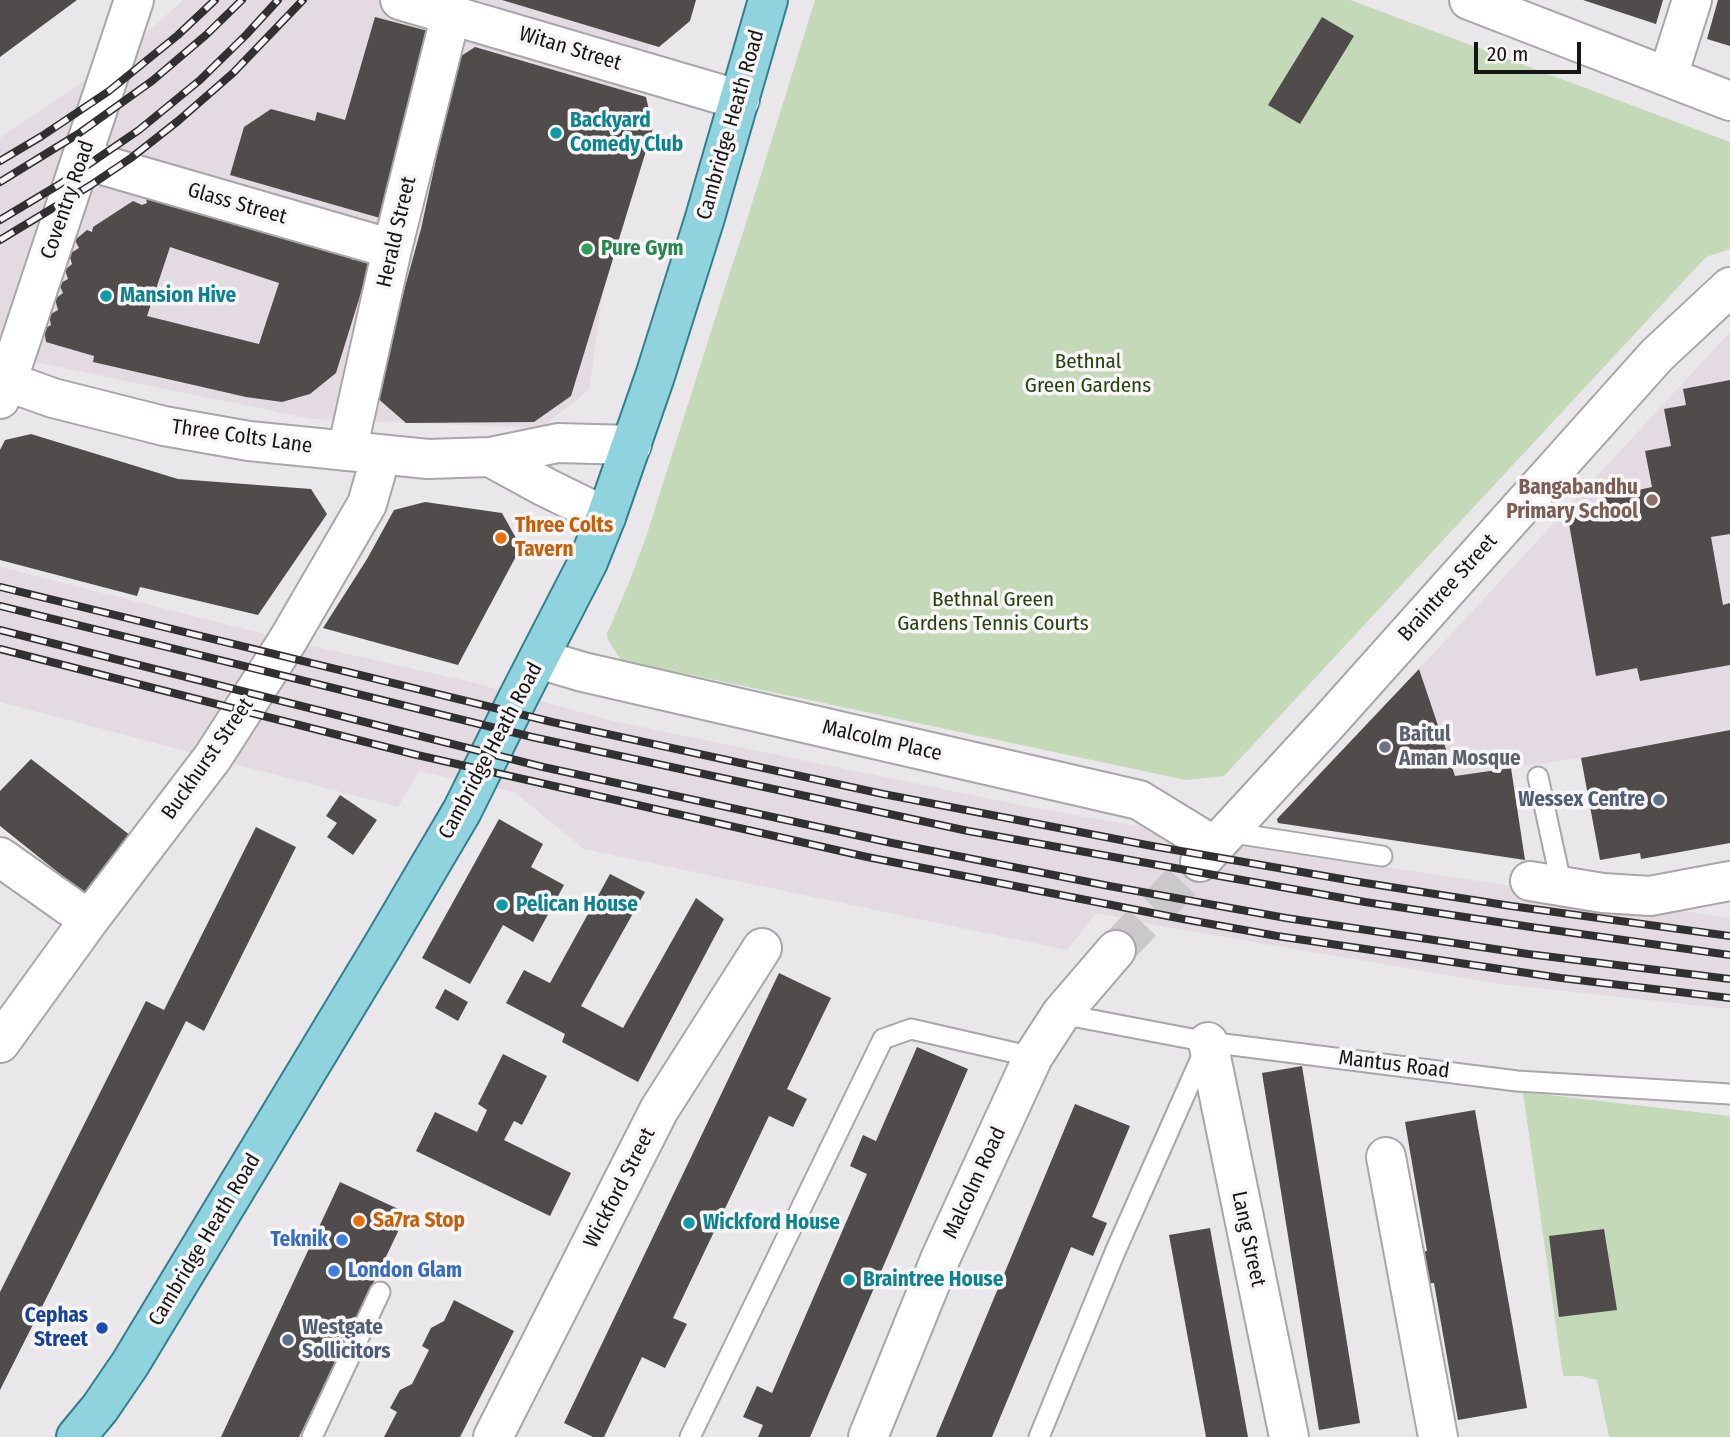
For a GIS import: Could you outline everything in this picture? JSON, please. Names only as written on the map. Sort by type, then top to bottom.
[{"type":"main road","name":"Cambridge Heath Road","points":[[76,1437],[130,1364],[383,946],[462,811],[589,562],[632,445],[696,246],[768,0]]},
{"type":"street","name":"Coventry Road","points":[[2,387],[82,159],[134,0]]},
{"type":"street","name":"Witan Street","points":[[400,0],[740,100]]},
{"type":"street","points":[[1469,0],[1730,101]]},
{"type":"street","points":[[1668,76],[1692,0]]},
{"type":"street","name":"Herald Street","points":[[362,453],[392,249],[451,14]]},
{"type":"street","name":"Glass Street","points":[[82,159],[392,249]]},
{"type":"street","name":"Braintree Street","points":[[1214,847],[1657,355],[1730,287]]},
{"type":"street","name":"Three Colts Lane","points":[[2,387],[164,426],[249,442],[362,453],[428,459],[490,457],[558,443],[632,445]]},
{"type":"street","name":"Buckhurst Street","points":[[0,1043],[213,757],[288,640],[368,504],[376,473],[362,453]]},
{"type":"street","points":[[490,457],[607,517]]},
{"type":"street","name":"Malcolm Place","points":[[539,659],[583,672],[1139,800],[1214,847]]},
{"type":"street","points":[[0,857],[89,920]]},
{"type":"street","points":[[1543,883],[1603,893],[1650,896],[1730,881]]},
{"type":"street","name":"Wickford Street","points":[[493,1437],[659,1110],[762,948]]},
{"type":"street","name":"Malcolm Road","points":[[868,1437],[940,1257],[1033,1057],[1061,1013],[1116,950]]},
{"type":"street","name":"Lang Street","points":[[1208,1042],[1289,1437]]},
{"type":"street","points":[[1386,1157],[1438,1437]]},
{"type":"lane","points":[[1538,778],[1558,869],[1543,883]]},
{"type":"lane","points":[[1214,847],[1382,856]]},
{"type":"lane","name":"Mantus Road","points":[[1061,1013],[1208,1042],[1517,1081],[1730,1094]]},
{"type":"lane","points":[[690,1437],[883,1039],[911,1028],[1033,1057]]},
{"type":"lane","points":[[1039,1437],[1115,1252],[1208,1042]]},
{"type":"lane","points":[[312,1437],[380,1292]]},
{"type":"shaded area","points":[[183,0],[665,0],[629,105],[589,390],[541,428],[312,419],[0,355],[0,138],[122,55]]},
{"type":"shaded area","name":"Bangabandhu Primary School","points":[[1730,332],[1730,729],[1581,758],[1455,776],[1419,669]]},
{"type":"shaded area","points":[[0,567],[308,645],[471,682],[617,722],[1030,807],[1283,852],[1730,918],[1730,1009],[1501,984],[1096,913],[1067,950],[584,849],[514,792],[419,771],[398,807],[0,702]]},
{"type":"green space","name":"Bethnal Green Gardens","points":[[815,0],[1350,0],[1730,142],[1730,249],[1706,257],[1224,776],[1186,780],[621,660],[607,634],[646,537]]},
{"type":"green space","points":[[1523,1092],[1730,1116],[1730,1437],[1609,1437],[1597,1380],[1581,1376],[1563,1376]]},
{"type":"building","points":[[0,0],[77,0],[0,57]]},
{"type":"building","points":[[502,0],[696,0],[690,21],[659,47]]},
{"type":"building","points":[[1583,0],[1663,0],[1656,24]]},
{"type":"building","points":[[1718,0],[1730,0],[1730,46],[1707,39]]},
{"type":"building","points":[[375,17],[432,32],[380,218],[230,175],[244,127],[271,109],[315,121],[317,112],[345,120]]},
{"type":"building","points":[[1322,17],[1354,36],[1300,124],[1268,105]]},
{"type":"building","points":[[475,47],[646,97],[653,128],[571,396],[534,422],[406,423],[375,396],[421,229],[458,58]]},
{"type":"building","name":"Mansion Hive","points":[[145,194],[334,243],[337,254],[348,249],[352,260],[363,254],[369,267],[336,373],[310,394],[282,402],[246,397],[93,362],[94,356],[46,342],[44,329],[51,325],[49,315],[58,310],[55,299],[63,293],[59,284],[68,279],[65,270],[72,264],[69,254],[79,248],[75,240],[87,230],[92,232],[93,227],[133,201],[142,205],[147,203]],"holes":[[[170,247],[279,283],[259,344],[147,316]]]},
{"type":"building","points":[[1730,380],[1730,534],[1711,537],[1723,605],[1730,603],[1730,665],[1640,681],[1637,668],[1596,676],[1568,518],[1604,512],[1602,498],[1652,487],[1645,451],[1671,446],[1664,409],[1686,405],[1683,389]]},
{"type":"building","points":[[31,434],[178,479],[311,489],[327,514],[258,615],[140,587],[137,596],[0,560],[0,450],[5,440]]},
{"type":"building","points":[[425,502],[502,513],[521,547],[458,665],[323,628],[367,559],[394,510]]},
{"type":"building","points":[[1419,669],[1455,776],[1511,768],[1525,860],[1278,823],[1277,819]]},
{"type":"building","name":"Wessex Centre","points":[[1730,730],[1730,843],[1641,859],[1640,853],[1600,860],[1581,758]]},
{"type":"building","points":[[31,759],[135,839],[89,897],[0,826],[0,791]]},
{"type":"building","points":[[340,795],[377,820],[353,855],[327,837],[337,823],[326,816]]},
{"type":"building","name":"Pelican House","points":[[499,819],[543,844],[531,867],[564,885],[533,942],[503,925],[470,984],[422,958]]},
{"type":"building","points":[[256,827],[296,847],[204,1031],[186,1021],[0,1390],[0,1292],[146,1001],[164,1010]]},
{"type":"building","points":[[610,874],[645,892],[581,1006],[623,1028],[696,898],[724,919],[638,1082],[562,1042],[565,1034],[506,1003],[524,970],[550,983]]},
{"type":"building","name":"Wickford House","points":[[779,973],[831,998],[787,1089],[807,1099],[793,1127],[769,1116],[673,1318],[687,1324],[665,1368],[642,1357],[604,1437],[593,1437],[564,1423]]},
{"type":"building","points":[[445,989],[468,1002],[458,1021],[435,1008]]},
{"type":"building","name":"Braintree House","points":[[917,1047],[968,1069],[810,1437],[758,1437],[763,1425],[743,1417],[757,1386],[772,1393],[867,1174],[850,1166],[863,1135],[876,1141]]},
{"type":"building","points":[[503,1054],[547,1076],[522,1125],[514,1121],[504,1140],[571,1173],[550,1216],[416,1151],[435,1112],[477,1132],[487,1110],[478,1104]]},
{"type":"building","points":[[1302,1066],[1360,1423],[1319,1430],[1262,1073]]},
{"type":"building","points":[[1075,1104],[1130,1126],[1092,1217],[1107,1223],[1093,1256],[1071,1247],[992,1437],[936,1437]]},
{"type":"building","points":[[1475,1110],[1527,1408],[1458,1420],[1434,1283],[1423,1284],[1417,1253],[1427,1251],[1405,1122]]},
{"type":"building","points":[[340,1182],[407,1213],[299,1437],[221,1437]]},
{"type":"building","points":[[1210,1228],[1248,1437],[1206,1437],[1169,1235]]},
{"type":"building","points":[[1604,1229],[1617,1310],[1559,1317],[1549,1236]]},
{"type":"building","points":[[454,1300],[514,1331],[460,1437],[384,1437],[397,1412],[390,1408],[400,1390],[412,1384],[429,1350],[422,1346],[431,1328],[444,1321]]},
{"type":"tunnel","points":[[1116,950],[1200,862]]},
{"type":"railway","points":[[0,161],[109,91],[178,35],[215,0]]},
{"type":"railway","points":[[0,182],[78,134],[152,81],[242,0]]},
{"type":"railway","points":[[0,220],[60,184],[139,130],[200,80],[278,0]]},
{"type":"railway","points":[[0,240],[91,185],[178,121],[233,73],[303,0]]},
{"type":"railway","points":[[0,587],[552,722],[883,794],[1152,846],[1359,882],[1730,936]]},
{"type":"railway","points":[[0,606],[532,737],[968,831],[1365,902],[1730,955]]},
{"type":"railway","points":[[0,630],[543,767],[892,843],[1286,918],[1528,954],[1730,979]]},
{"type":"railway","points":[[0,649],[417,755],[867,857],[1277,936],[1561,978],[1730,998]]},
{"type":"place","name":"Backyard Comedy Club","points":[[556,133]]},
{"type":"place","name":"Pure Gym","points":[[587,249]]},
{"type":"place","name":"Mansion Hive","points":[[106,296]]},
{"type":"place","name":"Bangabandhu Primary School","points":[[1652,500]]},
{"type":"place","name":"Three Colts Tavern","points":[[501,538]]},
{"type":"place","name":"Baitul Aman Mosque","points":[[1385,747]]},
{"type":"place","name":"Wessex Centre","points":[[1659,800]]},
{"type":"place","name":"Pelican House","points":[[502,905]]},
{"type":"place","name":"Sa7ra Stop","points":[[359,1221]]},
{"type":"place","name":"Wickford House","points":[[689,1223]]},
{"type":"place","name":"Teknik","points":[[342,1240]]},
{"type":"place","name":"London Glam","points":[[334,1271]]},
{"type":"place","name":"Braintree House","points":[[849,1280]]},
{"type":"place","name":"Cephas Street","points":[[102,1328]]},
{"type":"place","name":"Westgate Sollicitors","points":[[288,1340]]},
{"type":"park label","name":"Bethnal Green Gardens Tennis Courts","points":[[993,612]]}]
